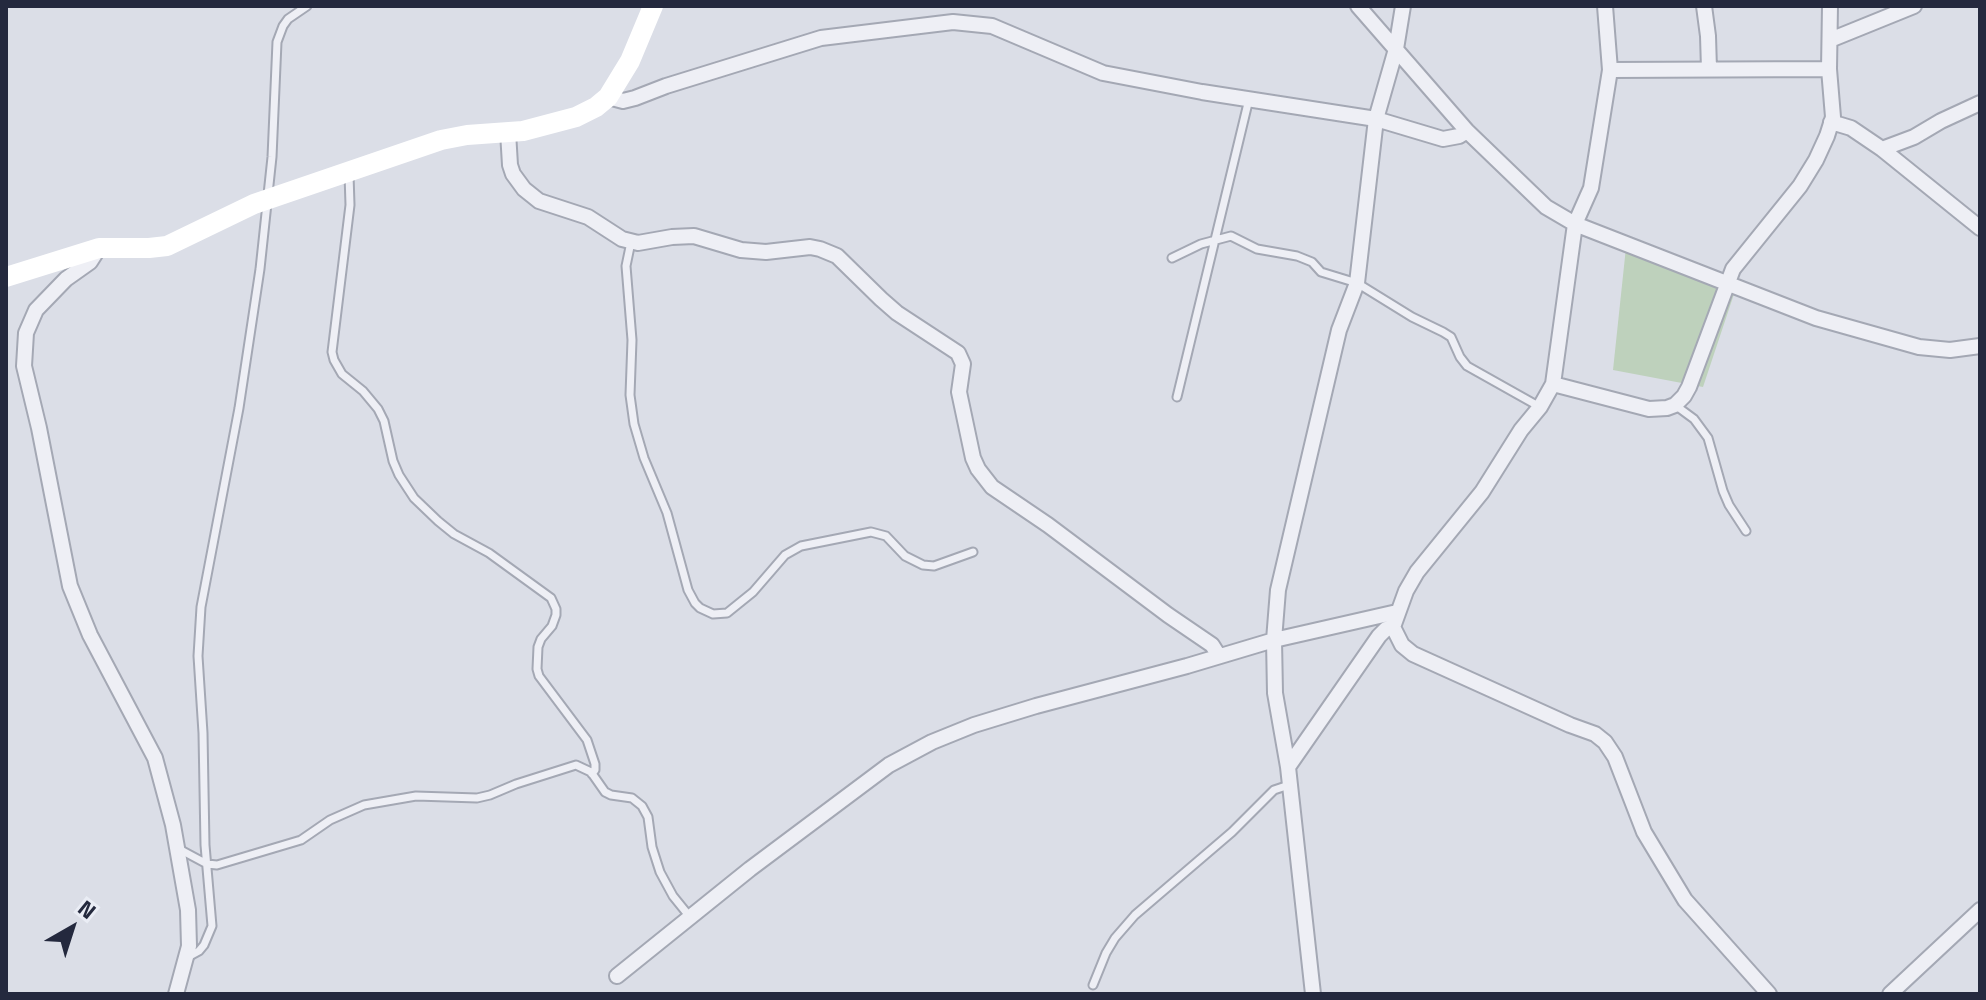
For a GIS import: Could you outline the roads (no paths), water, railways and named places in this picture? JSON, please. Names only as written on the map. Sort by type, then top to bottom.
[{"type":"street","points":[[6,277],[99,248],[167,246],[254,204],[441,140],[508,132],[576,117],[608,97],[630,61],[653,6]]},
{"type":"street","points":[[1358,6],[1467,131],[1546,207],[1575,224],[1816,318],[1919,347],[1950,350],[1980,346]]},
{"type":"street","points":[[1313,994],[1288,767],[1275,693],[1274,640],[1278,590],[1339,330],[1357,283],[1376,119],[1396,49],[1403,6]]},
{"type":"street","points":[[1288,767],[1379,636],[1395,619],[1417,572],[1482,492],[1553,384],[1575,224],[1591,188],[1610,70],[1605,6]]},
{"type":"street","points":[[1704,6],[1709,69]]},
{"type":"street","points":[[1553,384],[1649,409],[1667,408],[1684,396],[1727,282],[1739,259],[1800,186],[1816,160],[1833,117],[1829,69],[1830,6]]},
{"type":"street","points":[[1830,40],[1914,6]]},
{"type":"street","points":[[608,97],[623,101],[635,98],[821,38],[953,22],[992,26],[1103,73],[1376,119],[1443,139],[1452,139],[1467,131]]},
{"type":"street","points":[[1610,70],[1829,69]]},
{"type":"street","points":[[1882,149],[1914,137],[1980,103]]},
{"type":"street","points":[[1831,122],[1851,128],[1882,149],[1980,228]]},
{"type":"street","points":[[508,132],[513,174],[531,196],[588,217],[622,239],[645,243],[694,236],[741,250],[766,252],[810,247],[837,256],[897,313],[958,353],[963,364],[959,392],[973,458],[984,479],[1208,642],[1219,656]]},
{"type":"street","points":[[99,248],[90,262],[56,288],[36,310],[26,333],[24,366],[70,586],[90,635],[155,758],[177,848],[188,910],[189,946],[176,994]]},
{"type":"street","points":[[617,976],[750,869],[889,765],[932,742],[1036,706],[1274,640],[1395,619]]},
{"type":"street","points":[[1395,619],[1402,645],[1413,654],[1595,734],[1605,742],[1615,757],[1644,832],[1685,900],[1769,994]]},
{"type":"street","points":[[1890,994],[1980,910]]},
{"type":"lane","points":[[186,958],[204,945],[212,926],[198,656],[203,596],[239,408],[268,199],[277,42],[288,19],[307,6]]},
{"type":"lane","points":[[1177,397],[1249,99]]},
{"type":"lane","points":[[349,172],[350,205],[332,352],[334,360],[342,374],[363,391],[378,409],[384,421],[393,461],[414,498],[454,534],[489,553],[551,598],[556,615],[538,647],[537,669],[587,740],[595,764],[592,774]]},
{"type":"lane","points":[[1172,258],[1215,239],[1231,236],[1257,249],[1305,259],[1321,272],[1357,283],[1451,337],[1467,366],[1540,407]]},
{"type":"lane","points":[[631,242],[626,266],[632,340],[630,395],[634,424],[644,458],[667,513],[688,590],[700,608],[713,614],[727,613],[753,592],[785,555],[801,546],[864,533],[879,533],[892,541],[905,556],[934,566],[973,552]]},
{"type":"lane","points":[[1675,405],[1702,428],[1712,449],[1723,491],[1746,531]]},
{"type":"lane","points":[[177,848],[207,864],[217,865],[301,840],[341,814],[364,805],[416,796],[477,798],[576,765],[587,769],[605,792],[632,798],[642,806],[648,817],[652,847],[660,872],[673,896],[690,917]]},
{"type":"lane","points":[[1093,985],[1115,938],[1135,915],[1232,832],[1274,790],[1289,785]]}]
